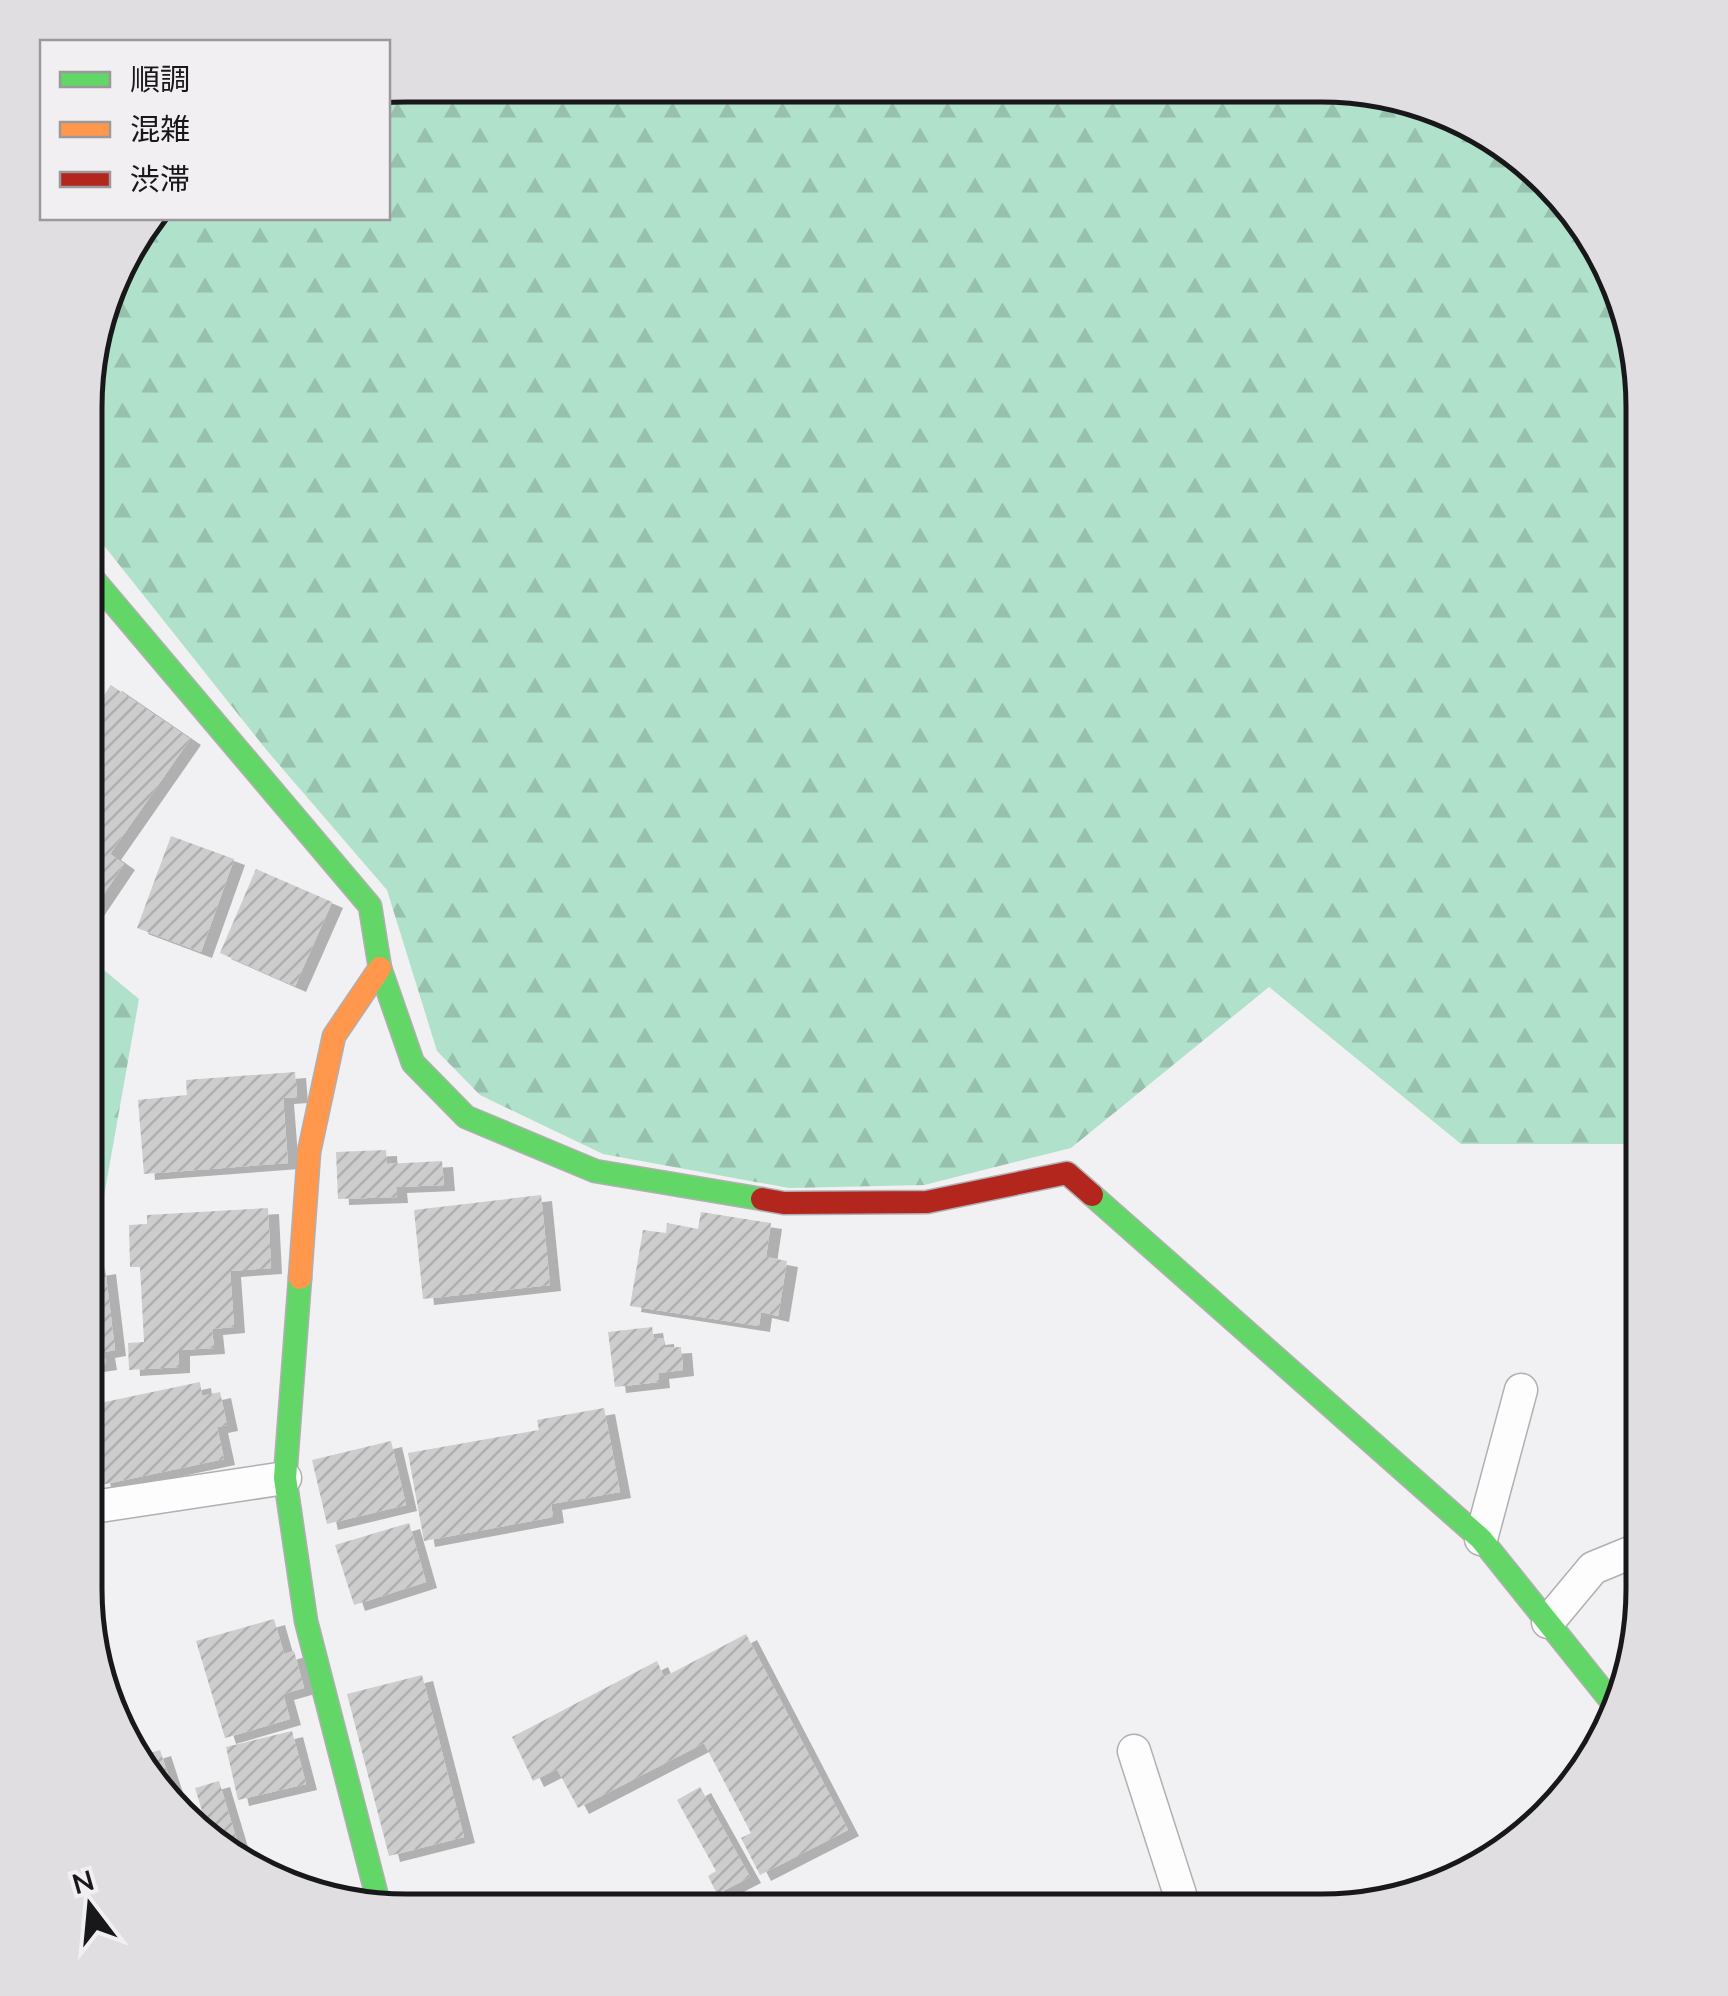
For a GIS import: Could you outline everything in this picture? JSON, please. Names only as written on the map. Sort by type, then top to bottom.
[{"type":"street","points":[[103,590],[370,906],[380,968],[413,1063],[466,1117],[595,1171],[784,1203],[927,1202],[1067,1172],[1480,1539],[1606,1694]]},
{"type":"street","points":[[376,1892],[306,1621],[285,1478],[309,1152],[334,1036],[380,968]]},
{"type":"lane","points":[[1480,1539],[1522,1390]]},
{"type":"lane","points":[[103,1505],[285,1478]]},
{"type":"lane","points":[[1548,1622],[1593,1568],[1625,1555]]},
{"type":"lane","points":[[1134,1752],[1181,1893]]},
{"type":"green space","points":[[1321,102],[1400,113],[1473,143],[1536,192],[1585,255],[1615,328],[1626,407],[1625,1144],[1461,1144],[1269,987],[1071,1148],[924,1185],[789,1188],[603,1154],[480,1095],[437,1051],[387,890],[269,753],[103,544],[105,367],[126,291],[143,255],[167,220],[390,220],[390,103]]},
{"type":"green space","points":[[103,969],[139,999],[103,1202]]},
{"type":"building","points":[[111,685],[190,739],[110,854],[124,864],[103,895],[103,697]]},
{"type":"building","points":[[171,836],[234,859],[201,952],[137,928]]},
{"type":"building","points":[[256,869],[332,902],[295,986],[220,953]]},
{"type":"building","points":[[295,1072],[297,1097],[283,1098],[288,1163],[144,1174],[138,1100],[187,1095],[186,1080]]},
{"type":"building","points":[[386,1150],[387,1164],[442,1161],[444,1185],[396,1187],[397,1197],[338,1199],[336,1152]]},
{"type":"building","points":[[541,1195],[550,1285],[423,1299],[414,1210]]},
{"type":"building","points":[[268,1208],[271,1268],[230,1271],[234,1327],[212,1329],[214,1348],[179,1350],[179,1367],[129,1370],[128,1343],[144,1342],[140,1267],[130,1267],[129,1225],[147,1224],[147,1215]]},
{"type":"building","points":[[701,1212],[771,1223],[766,1257],[787,1261],[778,1316],[761,1312],[759,1326],[630,1306],[643,1230],[666,1233],[667,1223],[698,1229]]},
{"type":"building","points":[[103,1268],[115,1350],[104,1352],[103,1364]]},
{"type":"building","points":[[652,1327],[654,1339],[663,1338],[664,1348],[681,1347],[683,1370],[658,1373],[659,1382],[615,1387],[608,1332]]},
{"type":"building","points":[[200,1382],[202,1396],[220,1392],[227,1425],[217,1427],[224,1459],[103,1485],[103,1402]]},
{"type":"building","points":[[604,1408],[620,1492],[551,1504],[553,1517],[424,1541],[408,1453],[539,1430],[537,1420]]},
{"type":"building","points":[[391,1441],[406,1505],[327,1524],[312,1460]]},
{"type":"building","points":[[409,1523],[426,1582],[354,1605],[335,1545]]},
{"type":"building","points":[[274,1619],[284,1654],[294,1651],[304,1688],[283,1694],[290,1719],[225,1738],[196,1641]]},
{"type":"building","points":[[746,1634],[848,1830],[760,1875],[741,1838],[751,1833],[704,1743],[578,1808],[557,1769],[533,1781],[512,1737],[657,1661],[664,1677]]},
{"type":"building","points":[[422,1675],[464,1837],[389,1856],[347,1694]]},
{"type":"building","points":[[292,1731],[306,1784],[238,1800],[226,1747]]},
{"type":"building","points":[[160,1750],[169,1779],[165,1774],[151,1753]]},
{"type":"building","points":[[219,1781],[237,1841],[203,1815],[195,1788]]},
{"type":"building","points":[[700,1787],[750,1877],[716,1893],[708,1876],[716,1871],[677,1800]]},
{"type":"traffic: fast","points":[[103,590],[370,906],[380,968],[413,1063],[466,1117],[595,1171],[762,1199]]},
{"type":"traffic: fast","points":[[1092,1195],[1481,1539],[1606,1695]]},
{"type":"traffic: fast","points":[[300,1278],[285,1478],[306,1621],[376,1892]]},
{"type":"traffic: slow","points":[[300,1278],[309,1152],[334,1036],[380,968]]},
{"type":"traffic: jam","points":[[762,1199],[784,1203],[927,1202],[1067,1173],[1092,1195]]}]
